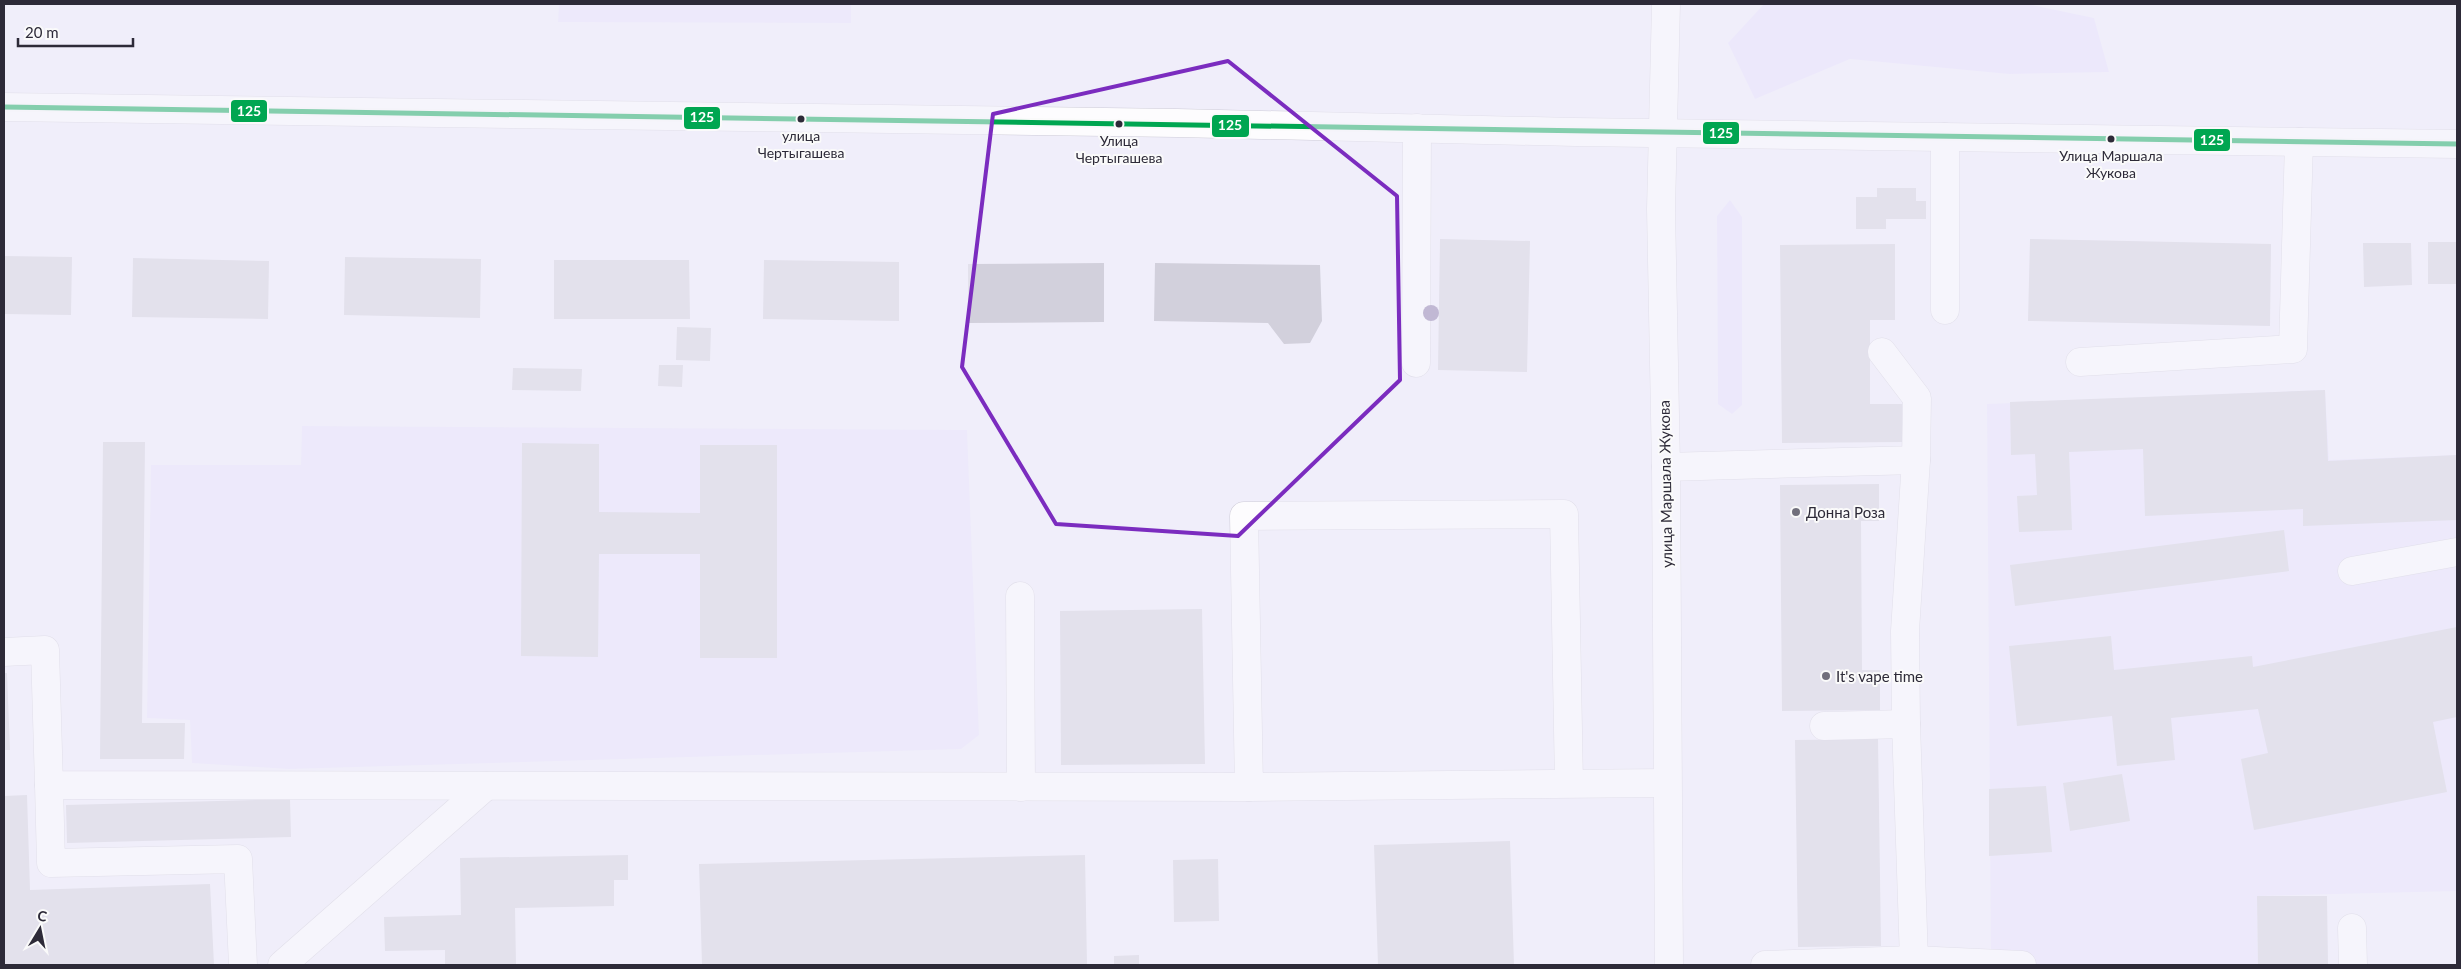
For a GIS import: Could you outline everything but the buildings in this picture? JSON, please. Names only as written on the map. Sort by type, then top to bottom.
[{"type":"street","name":"улица Маршала Жукова","points":[[1666,4],[1661,209],[1666,467],[1669,965]]},
{"type":"street","points":[[4,107],[1148,122],[1663,133],[2457,144]]},
{"type":"street","points":[[1416,363],[1417,128]]},
{"type":"street","points":[[1945,137],[1945,310]]},
{"type":"street","points":[[2080,362],[2293,349],[2299,142]]},
{"type":"street","points":[[1882,352],[1917,398],[1916,460],[1906,631],[1906,724],[1914,960]]},
{"type":"street","points":[[1666,467],[1916,460]]},
{"type":"street","points":[[1249,787],[1244,516],[1564,514],[1569,784]]},
{"type":"street","points":[[2352,571],[2457,552]]},
{"type":"street","points":[[1020,596],[1021,787]]},
{"type":"street","points":[[4,652],[45,650],[51,863],[238,859],[243,965]]},
{"type":"street","points":[[1824,726],[1906,724]]},
{"type":"street","points":[[50,785],[1249,787],[1667,783]]},
{"type":"street","points":[[282,965],[486,786]]},
{"type":"street","points":[[2352,928],[2353,965]]},
{"type":"street","points":[[1765,965],[1914,960],[2022,965]]},
{"type":"highlighted area","points":[[1228,61],[1397,196],[1400,380],[1238,536],[1056,524],[962,367],[993,114]]},
{"type":"shaded area","points":[[559,4],[851,4],[851,23],[558,22]]},
{"type":"shaded area","points":[[1764,4],[2027,4],[2094,18],[2109,72],[2009,74],[1850,59],[1755,99],[1728,43]]},
{"type":"shaded area","points":[[1730,200],[1742,217],[1742,405],[1732,414],[1718,404],[1717,216]]},
{"type":"shaded area","points":[[2325,390],[2329,460],[2457,455],[2457,891],[2257,896],[2258,965],[1991,965],[1987,404]]},
{"type":"shaded area","points":[[302,426],[967,430],[979,735],[961,749],[289,769],[192,763],[190,720],[147,718],[151,465],[301,465]]},
{"type":"transit line","name":"125","points":[[4,107],[2457,144]]},
{"type":"place","name":"улица Чертыгашева","points":[[801,119]]},
{"type":"place","name":"Улица Чертыгашева","points":[[1119,124]]},
{"type":"place","name":"Улица Маршала Жукова","points":[[2111,139]]},
{"type":"place","name":"Донна Роза","points":[[1796,512]]},
{"type":"place","name":"It's vape time","points":[[1826,676]]}]
